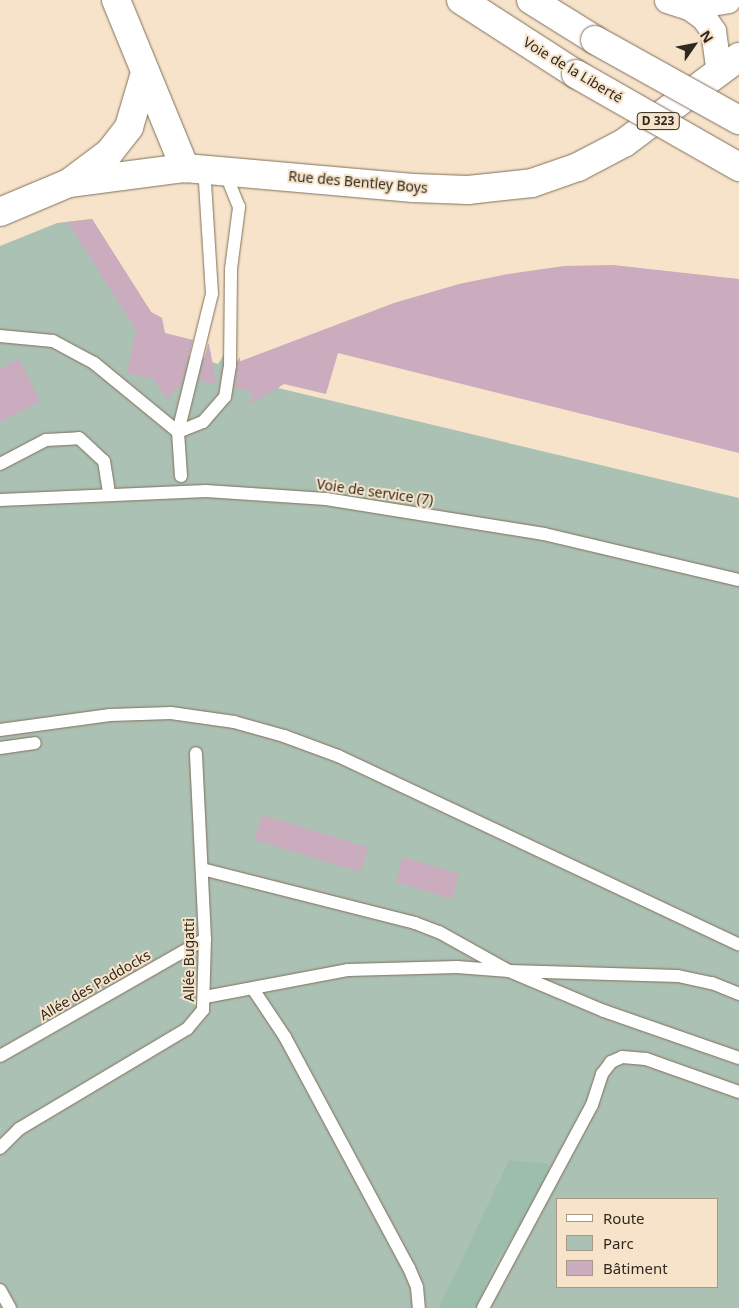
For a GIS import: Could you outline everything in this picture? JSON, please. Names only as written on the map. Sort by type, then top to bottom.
[{"type":"main road","points":[[116,0],[145,73],[204,168]]},
{"type":"main road","name":"Voie de la Liberté","points":[[461,0],[576,74],[739,167]]},
{"type":"main road","name":"D 323","points":[[531,0],[596,40],[739,120]]},
{"type":"main road","name":"Rue des Bentley Boys","points":[[69,183],[204,168],[413,188],[468,190],[532,183],[578,167],[624,144],[729,65]]},
{"type":"main road","points":[[0,212],[69,183],[109,153],[129,127],[145,73]]},
{"type":"street","points":[[678,4],[727,0]]},
{"type":"street","points":[[678,4],[704,18],[713,31],[729,65]]},
{"type":"lane","points":[[181,476],[178,432],[212,294],[204,168]]},
{"type":"lane","points":[[178,432],[203,422],[225,397],[230,366],[231,269],[239,207],[204,168]]},
{"type":"lane","points":[[0,336],[53,342],[94,363],[178,432]]},
{"type":"lane","points":[[0,464],[46,440],[79,438],[104,461],[109,493]]},
{"type":"lane","name":"Voie de service (7)","points":[[0,500],[109,493],[206,491],[378,505],[544,534],[739,580]]},
{"type":"lane","points":[[0,730],[110,715],[171,713],[234,722],[284,736],[338,756],[739,945]]},
{"type":"lane","points":[[0,748],[35,743]]},
{"type":"lane","name":"Allée Bugatti","points":[[0,1148],[26,1124],[187,1029],[203,1010],[205,997],[205,939],[196,753]]},
{"type":"lane","points":[[202,869],[415,923],[439,932],[509,971],[604,1011],[739,1058]]},
{"type":"lane","name":"Allée des Paddocks","points":[[0,1056],[205,939]]},
{"type":"lane","points":[[205,997],[348,970],[457,967],[509,971],[678,976],[712,983],[739,994]]},
{"type":"lane","points":[[253,988],[285,1037],[409,1268],[417,1287],[419,1308]]},
{"type":"lane","points":[[483,1308],[592,1106],[602,1074],[611,1062],[622,1057],[646,1059],[739,1092]]},
{"type":"lane","points":[[0,1290],[10,1308]]},
{"type":"green space","points":[[92,219],[151,312],[162,318],[155,331],[193,340],[189,356],[202,360],[210,350],[212,362],[218,364],[225,353],[233,367],[240,357],[240,368],[288,378],[278,388],[739,498],[739,1308],[0,1308],[0,246],[57,223]]},
{"type":"green space","points":[[509,1160],[548,1164],[550,1181],[495,1263],[476,1308],[439,1308]]},
{"type":"building","points":[[92,219],[151,312],[162,318],[165,333],[192,340],[182,383],[167,400],[154,379],[127,373],[136,330],[68,222]]},
{"type":"building","points":[[613,265],[739,279],[739,453],[338,353],[326,394],[284,384],[249,405],[253,391],[235,388],[238,362],[394,303],[459,284],[508,274],[564,266]]},
{"type":"building","points":[[209,344],[216,384],[199,380]]},
{"type":"building","points":[[19,359],[40,401],[0,422],[0,369]]},
{"type":"building","points":[[262,815],[368,847],[361,872],[254,840]]},
{"type":"building","points":[[403,857],[459,874],[452,899],[395,882]]}]
